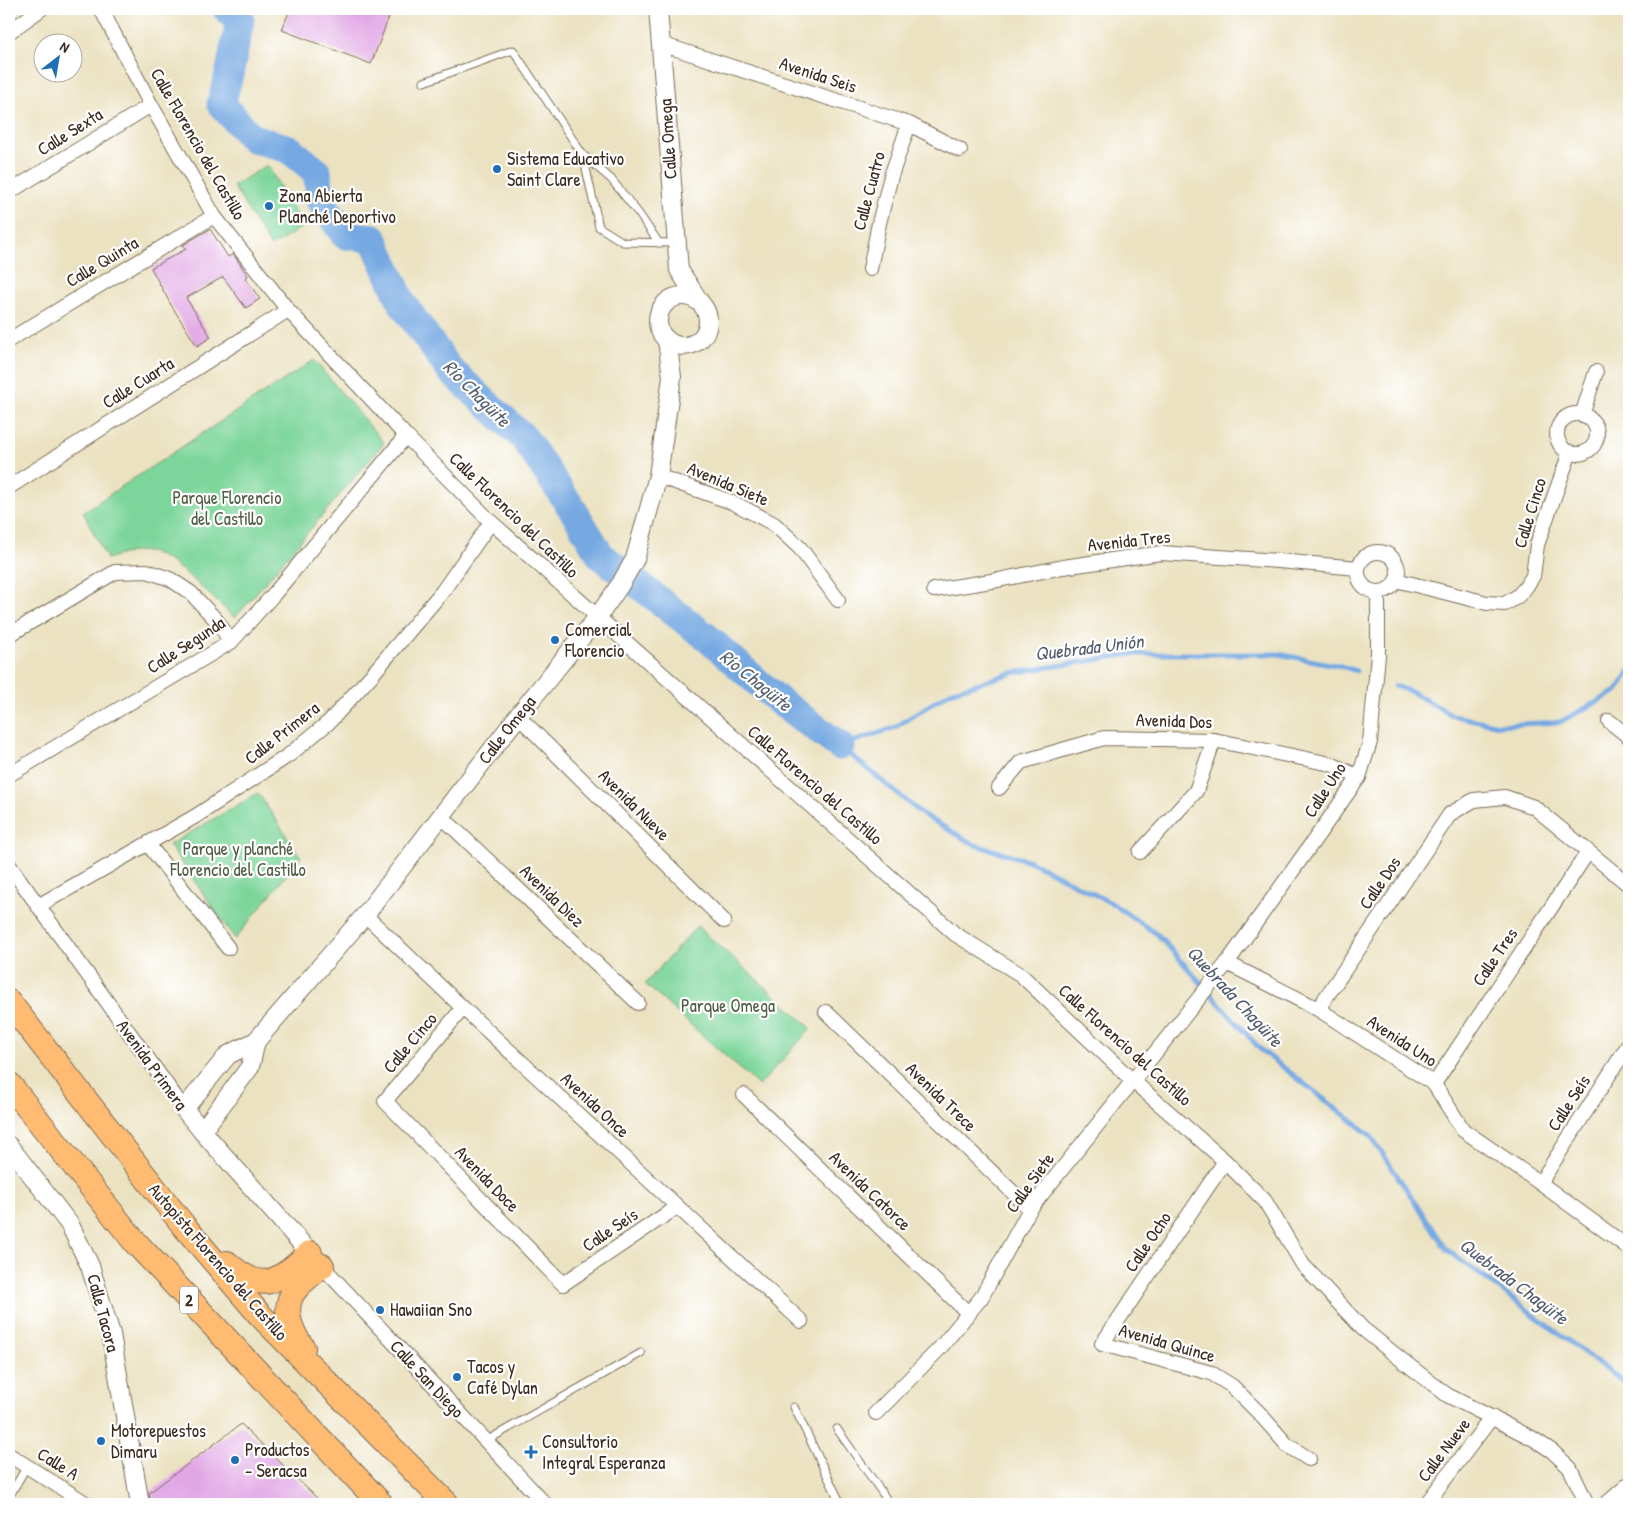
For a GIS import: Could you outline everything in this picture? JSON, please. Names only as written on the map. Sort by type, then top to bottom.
[{"type":"highway","name":"Autopista Florencio del Castillo","points":[[9,1002],[184,1226],[260,1315],[448,1504]]},
{"type":"highway","name":"2","points":[[9,1084],[135,1242],[381,1504]]},
{"type":"highway","points":[[184,1226],[208,1244],[239,1274],[252,1280],[264,1282],[275,1280],[316,1259]]},
{"type":"highway","points":[[316,1259],[291,1296],[288,1305],[290,1326],[302,1348],[340,1388],[358,1415]]},
{"type":"street","points":[[9,32],[41,9]]},
{"type":"street","name":"Calle Florencio del Castillo","points":[[101,9],[214,216],[288,310],[406,436],[491,522],[955,934],[1021,975],[1134,1082],[1225,1161],[1266,1201],[1303,1265],[1363,1328],[1403,1362],[1447,1395],[1532,1438],[1552,1452],[1570,1468],[1586,1504]]},
{"type":"street","name":"Calle Omega","points":[[658,9],[661,44],[668,243],[679,270],[698,301]]},
{"type":"street","name":"Avenida Seis","points":[[661,44],[909,124],[960,150]]},
{"type":"street","name":"Calle Sexta","points":[[9,192],[152,104]]},
{"type":"street","name":"Calle Cuatro","points":[[870,269],[891,176],[909,124]]},
{"type":"street","name":"Calle Quinta","points":[[9,340],[214,216]]},
{"type":"street","name":"Calle Omega","points":[[669,300],[679,270]]},
{"type":"street","points":[[684,296],[698,301],[704,308],[707,316],[705,332],[700,339],[693,344],[684,346],[667,340],[661,333],[658,324],[658,315],[662,306],[669,300],[684,296]]},
{"type":"street","name":"Calle Cuarta","points":[[9,487],[288,310]]},
{"type":"street","name":"Calle Omega","points":[[184,1109],[228,1055],[256,1041],[365,914],[518,716],[597,618],[620,585],[635,560],[658,476],[672,377],[667,340]]},
{"type":"street","name":"Calle Omega","points":[[672,377],[693,344]]},
{"type":"street","points":[[1582,415],[1596,372]]},
{"type":"street","points":[[1572,414],[1582,415],[1592,421],[1596,427],[1597,435],[1591,448],[1577,454],[1564,449],[1560,444],[1557,430],[1565,418],[1572,414]]},
{"type":"street","name":"Calle Segunda","points":[[9,776],[231,642],[274,594],[406,436]]},
{"type":"street","name":"Calle Cinco","points":[[1396,580],[1487,603],[1505,604],[1518,596],[1533,576],[1537,545],[1570,452]]},
{"type":"street","name":"Avenida Siete","points":[[658,476],[734,503],[774,524],[800,548],[838,600]]},
{"type":"street","name":"Calle Primera","points":[[38,906],[196,816],[289,755],[329,722],[370,678],[442,592],[491,522]]},
{"type":"street","points":[[1372,552],[1387,554],[1396,565],[1398,573],[1396,580],[1392,586],[1385,590],[1371,591],[1360,582],[1358,568],[1361,561],[1372,552]]},
{"type":"street","name":"Avenida Tres","points":[[934,590],[1062,567],[1160,553],[1358,568]]},
{"type":"street","points":[[9,635],[115,572],[147,571],[170,579],[191,593],[218,621],[231,642]]},
{"type":"street","name":"Calle Uno","points":[[1216,977],[1359,776],[1370,742],[1378,655],[1378,592]]},
{"type":"street","name":"Avenida Nueve","points":[[518,716],[724,921]]},
{"type":"street","points":[[1609,721],[1629,737]]},
{"type":"street","name":"Avenida Dos","points":[[999,788],[1021,762],[1104,738],[1214,740],[1331,764],[1359,776]]},
{"type":"street","points":[[1140,852],[1196,791],[1214,740]]},
{"type":"street","name":"Calle Dos","points":[[1318,1009],[1450,814],[1474,800],[1505,797],[1534,806],[1629,885]]},
{"type":"street","name":"Avenida Diez","points":[[441,816],[638,1003]]},
{"type":"street","points":[[148,844],[228,948]]},
{"type":"street","name":"Calle Tres","points":[[1434,1084],[1588,852]]},
{"type":"street","name":"Avenida Primera","points":[[9,866],[184,1109],[316,1259]]},
{"type":"street","name":"Avenida Once","points":[[365,914],[463,1008],[801,1321]]},
{"type":"street","name":"Avenida Uno","points":[[1227,963],[1318,1009],[1434,1084],[1463,1130],[1629,1248]]},
{"type":"street","name":"Calle Siete","points":[[876,1413],[940,1348],[969,1314],[981,1298],[1030,1209],[1134,1082],[1216,977]]},
{"type":"street","name":"Calle Cinco","points":[[385,1101],[463,1008]]},
{"type":"street","name":"Avenida Trece","points":[[826,1012],[1030,1209]]},
{"type":"street","name":"Calle Omega","points":[[202,1131],[250,1068],[256,1041]]},
{"type":"street","name":"Calle Seís","points":[[1540,1183],[1629,1044]]},
{"type":"street","name":"Avenida Catorce","points":[[744,1095],[969,1314]]},
{"type":"street","name":"Avenida Doce","points":[[385,1101],[563,1284]]},
{"type":"street","name":"Calle Tacora","points":[[9,1146],[70,1226],[90,1266],[111,1334],[128,1426],[139,1504]]},
{"type":"street","name":"Calle Ocho","points":[[1102,1344],[1225,1161]]},
{"type":"street","name":"Calle Seís","points":[[563,1284],[677,1206]]},
{"type":"street","name":"Calle San Diego","points":[[316,1259],[545,1504]]},
{"type":"street","name":"Avenida Quince","points":[[1102,1344],[1211,1373],[1232,1386],[1260,1414],[1287,1446],[1309,1459]]},
{"type":"street","name":"Calle Nueve","points":[[1426,1504],[1492,1417]]},
{"type":"street","name":"Calle A","points":[[9,1455],[88,1504]]},
{"type":"street","points":[[1606,1504],[1629,1484]]},
{"type":"lane","points":[[424,82],[513,50],[583,155],[612,179],[639,214],[668,243]]},
{"type":"lane","points":[[583,155],[599,228],[623,242],[668,243]]},
{"type":"lane","points":[[486,1441],[641,1353]]},
{"type":"lane","points":[[794,1406],[841,1504]]},
{"type":"lane","points":[[837,1430],[890,1504]]},
{"type":"lane","points":[[9,1497],[28,1466]]},
{"type":"green space","name":"Zona Abierta Planché Deportivo","points":[[267,165],[304,226],[271,247],[233,186]]},
{"type":"green space","name":"Parque Florencio del Castillo","points":[[314,360],[384,443],[235,618],[205,590],[171,562],[160,556],[138,551],[107,559],[83,512]]},
{"type":"green space","name":"Parque y planché Florencio del Castillo","points":[[258,793],[301,857],[235,939],[169,845]]},
{"type":"green space","name":"Parque Omega","points":[[697,926],[811,1028],[759,1086],[645,984]]},
{"type":"building","points":[[290,9],[392,9],[371,64],[282,30]]},
{"type":"building","points":[[210,229],[228,257],[233,254],[248,276],[245,278],[260,299],[246,308],[223,277],[186,298],[211,337],[197,346],[171,305],[151,268],[186,249],[183,245]]},
{"type":"building","name":"Productos - Seracsa","points":[[241,1424],[323,1504],[150,1504],[149,1493]]},
{"type":"waterway","name":"Río Chagüite","points":[[227,9],[240,20],[221,104],[252,138],[289,149],[317,172],[321,202],[345,235],[373,238],[402,303],[450,370],[524,438],[573,510],[601,556],[704,635],[779,701],[840,746]]},
{"type":"waterway","name":"Quebrada Unión","points":[[840,746],[894,728],[950,692],[1012,673],[1132,654],[1278,654],[1341,666],[1356,671]]},
{"type":"waterway","name":"Quebrada Unión","points":[[1395,686],[1412,692],[1454,716],[1499,725],[1560,722],[1617,691],[1629,672]]},
{"type":"waterway","name":"Quebrada Chagüite","points":[[840,746],[922,814],[975,845],[1030,861],[1113,904],[1158,935],[1261,1050],[1370,1135],[1447,1250],[1629,1386]]},
{"type":"place","name":"Sistema Educativo Saint Clare","points":[[497,169]]},
{"type":"place","name":"Zona Abierta Planché Deportivo","points":[[269,206]]},
{"type":"place","name":"Comercial Florencio","points":[[555,640]]},
{"type":"place","name":"Hawaiian Sno","points":[[380,1310]]},
{"type":"place","name":"Tacos y Café Dylan","points":[[457,1377]]},
{"type":"place","name":"Motorepuestos Dimaru","points":[[101,1441]]},
{"type":"place","name":"Consultorio Integral Esperanza","points":[[531,1452]]},
{"type":"place","name":"Productos - Seracsa","points":[[235,1460]]}]
